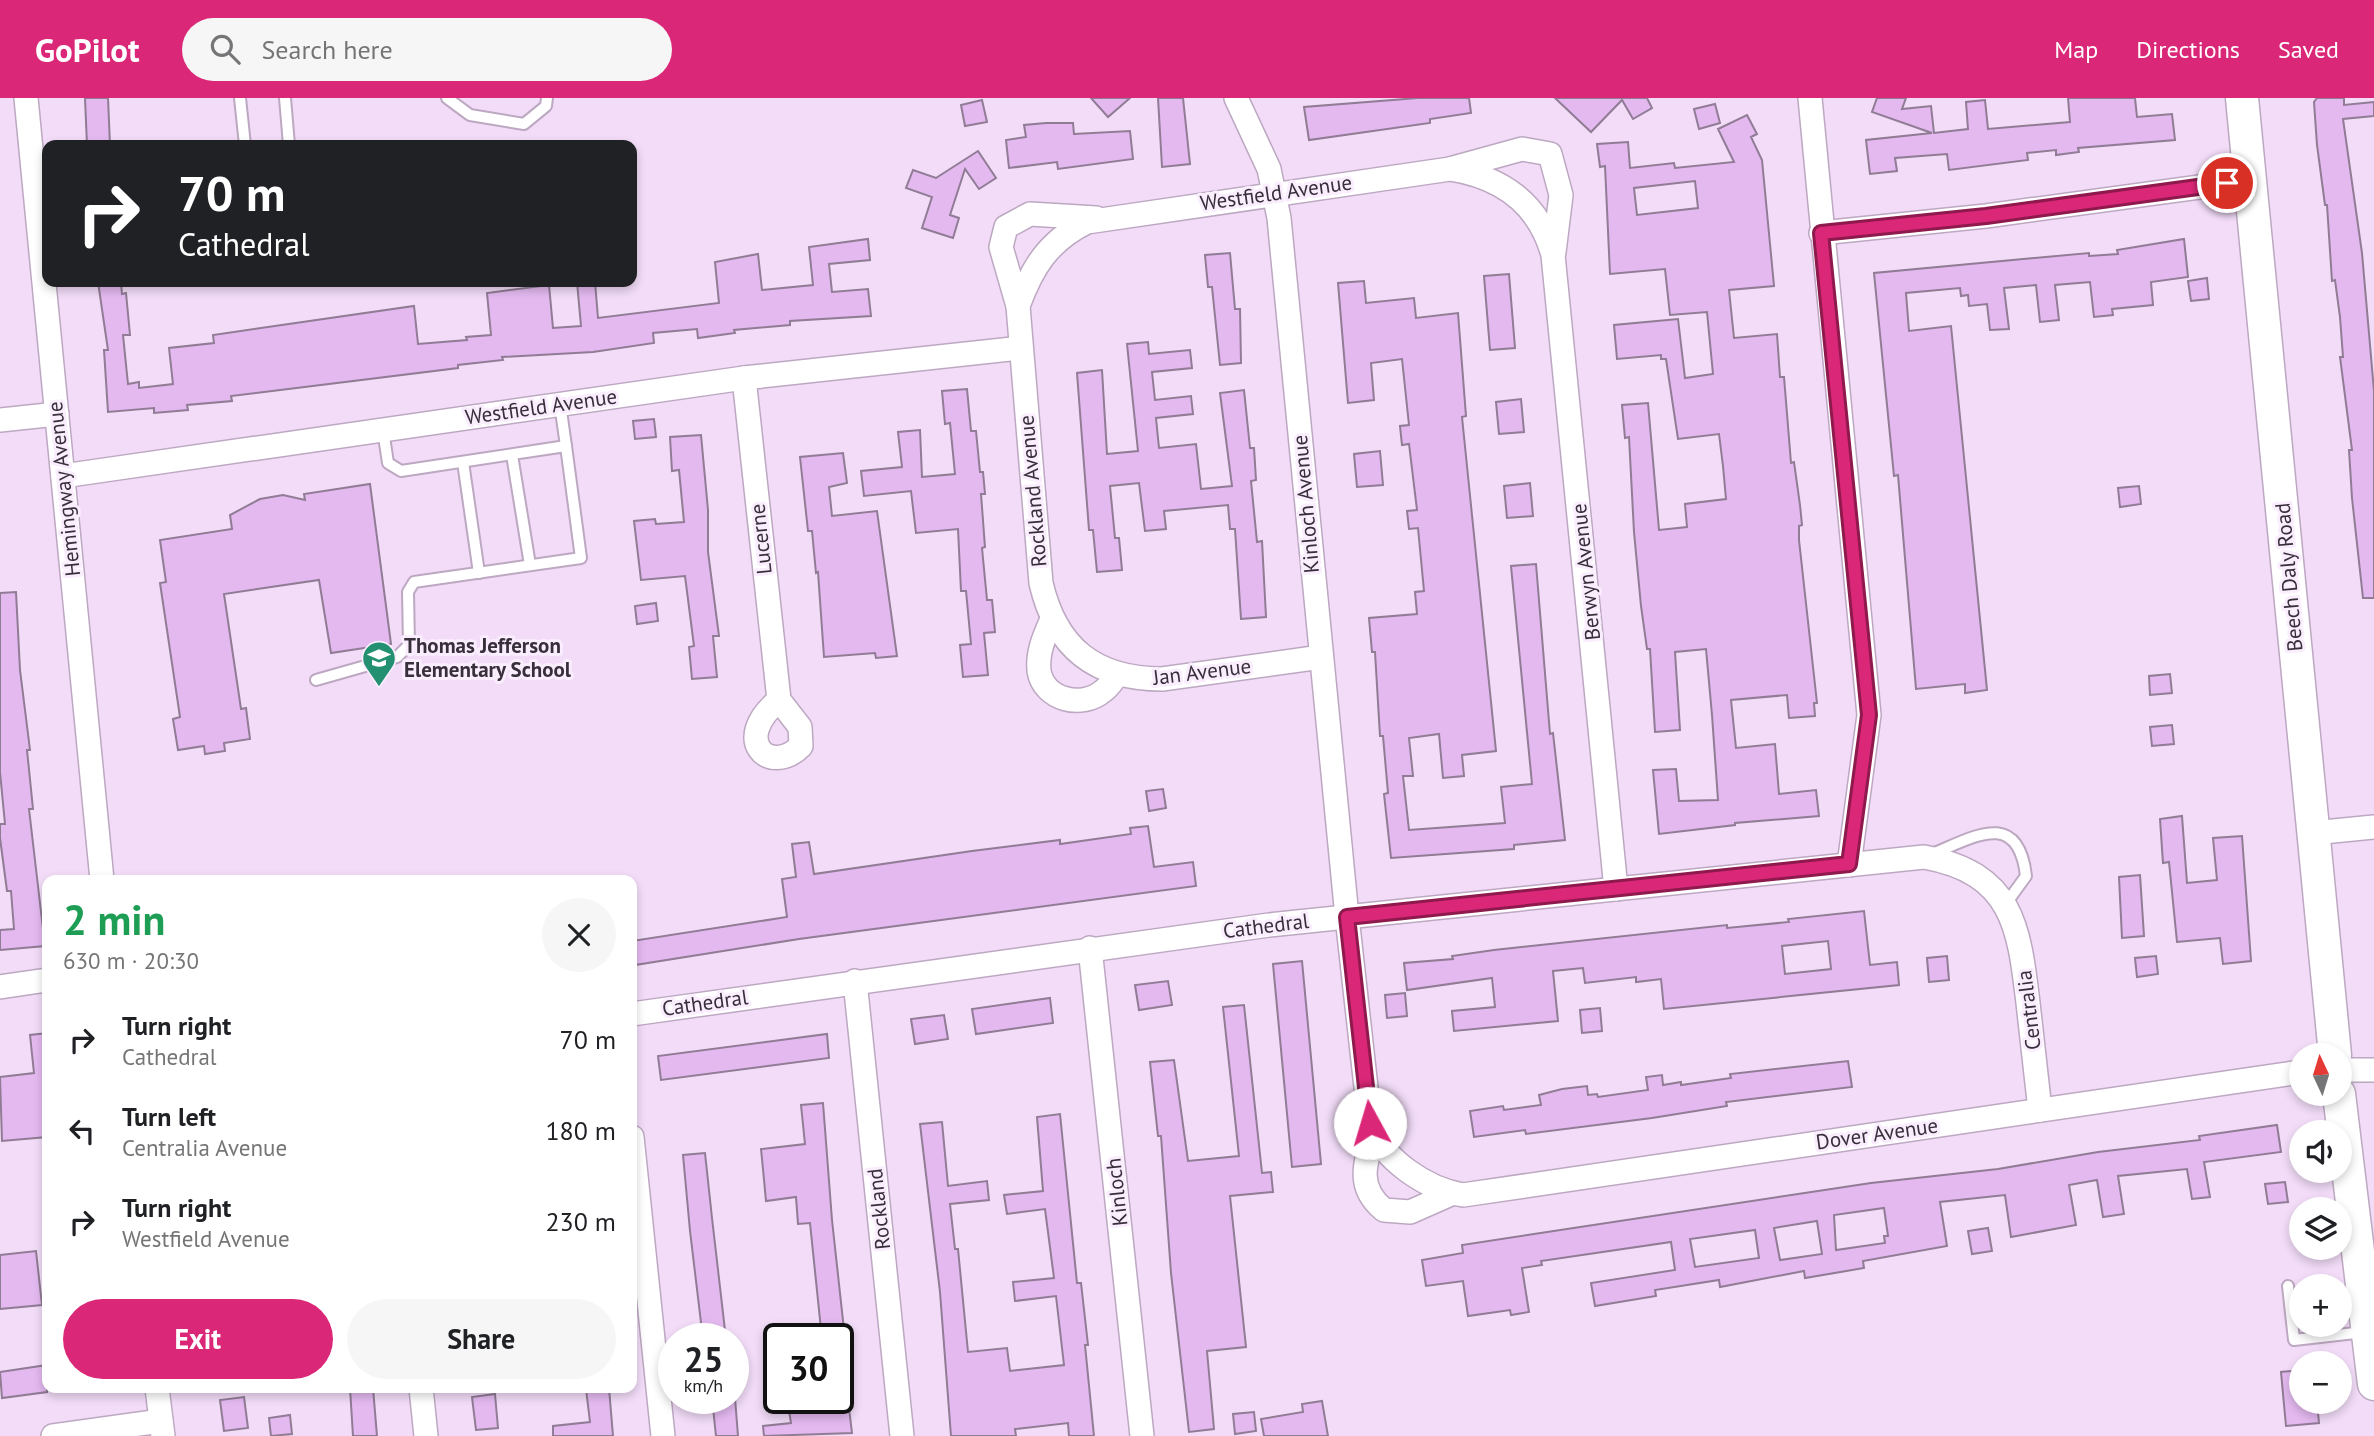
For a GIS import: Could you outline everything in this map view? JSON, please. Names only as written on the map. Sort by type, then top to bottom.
[{"type":"main road","name":"Beech Daly Road","points":[[2242,98],[2334,1043]]},
{"type":"main road","points":[[2341,1106],[2374,1384]]},
{"type":"street","name":"Hemingway Avenue","points":[[26,98],[42,261]]},
{"type":"street","name":"Kinloch Avenue","points":[[1236,98],[1269,169],[1280,232],[1347,917]]},
{"type":"street","points":[[1811,108],[1869,715],[1849,864]]},
{"type":"street","name":"Westfield Avenue","points":[[1006,227],[1030,214],[1102,218],[1450,169],[1522,149],[1550,154]]},
{"type":"street","name":"Berwyn Avenue","points":[[1550,154],[1561,195],[1553,255],[1616,889]]},
{"type":"street","name":"Westfield Avenue","points":[[1450,169],[1480,176],[1514,192]]},
{"type":"street","points":[[1821,233],[1986,216],[2251,180]]},
{"type":"street","name":"Berwyn Avenue","points":[[1514,192],[1541,223],[1553,255]]},
{"type":"street","name":"Westfield Avenue","points":[[1042,256],[1074,229],[1102,218]]},
{"type":"street","name":"Rockland Avenue","points":[[1006,227],[1001,247],[1018,306],[1041,583],[1052,619],[1066,641],[1087,660]]},
{"type":"street","name":"Rockland Avenue","points":[[1018,306],[1031,273],[1042,256]]},
{"type":"street","name":"Hemingway Avenue","points":[[45,287],[102,875]]},
{"type":"street","name":"Westfield Avenue","points":[[63,476],[744,378],[1020,348]]},
{"type":"street","name":"Lucerne","points":[[744,378],[779,700]]},
{"type":"street","points":[[0,420],[57,414]]},
{"type":"street","points":[[1052,619],[1041,645],[1039,668],[1048,691],[1059,698],[1091,699],[1105,691],[1117,674]]},
{"type":"street","name":"Jan Avenue","points":[[1087,660],[1117,674],[1162,679],[1321,657]]},
{"type":"street","points":[[2314,833],[2374,827]]},
{"type":"street","name":"Cathedral","points":[[637,1013],[1090,948],[1347,917],[1924,858],[1963,868],[1980,879],[2007,908]]},
{"type":"street","name":"Centralia","points":[[2007,908],[2021,947],[2040,1110]]},
{"type":"street","name":"Dover Avenue","points":[[1347,917],[1374,1134],[1364,1177],[1366,1191],[1384,1210],[1410,1212],[1453,1193],[1477,1193],[2289,1074]]},
{"type":"street","name":"Kinloch","points":[[1090,948],[1142,1436]]},
{"type":"street","points":[[0,987],[42,981]]},
{"type":"street","name":"Rockland","points":[[855,981],[902,1436]]},
{"type":"street","points":[[2352,1070],[2374,1070]]},
{"type":"street","name":"Dover Avenue","points":[[1374,1134],[1414,1175],[1453,1193]]},
{"type":"street","points":[[637,1185],[663,1436]]},
{"type":"street","points":[[53,1436],[162,1429],[158,1393]]},
{"type":"street","points":[[422,1393],[426,1436]]},
{"type":"lane","points":[[240,98],[245,140]]},
{"type":"lane","points":[[285,98],[289,140]]},
{"type":"lane","points":[[447,98],[470,115],[524,124],[546,106],[547,98]]},
{"type":"lane","points":[[316,680],[397,657],[409,645],[408,592],[414,582],[581,558],[559,404]]},
{"type":"lane","points":[[383,430],[388,463],[401,471],[566,446]]},
{"type":"lane","points":[[512,455],[530,565]]},
{"type":"lane","points":[[463,462],[480,573]]},
{"type":"lane","points":[[1924,858],[1987,831],[2007,835],[2023,855],[2026,876],[2007,908]]},
{"type":"lane","points":[[2288,1286],[2294,1340],[2368,1323]]},
{"type":"building","points":[[85,98],[108,98],[110,140],[87,140]]},
{"type":"building","points":[[1091,98],[1130,98],[1108,117]]},
{"type":"building","points":[[1158,98],[1183,98],[1190,164],[1162,167]]},
{"type":"building","points":[[1418,98],[1469,98],[1471,113],[1430,119],[1430,123],[1309,140],[1304,107]]},
{"type":"building","points":[[1555,98],[1647,98],[1652,108],[1633,119],[1622,100],[1591,132]]},
{"type":"building","points":[[1877,98],[1906,98],[1902,109],[1931,106],[1934,133],[1968,129],[1966,102],[1985,100],[1988,129],[2070,122],[2068,98],[2135,98],[2137,117],[2172,114],[2175,140],[2078,148],[2079,152],[2056,155],[2056,150],[2027,153],[2028,160],[1949,170],[1947,154],[1895,158],[1897,171],[1870,174],[1866,140],[1932,133],[1872,112]]},
{"type":"building","points":[[2317,98],[2344,98],[2344,105],[2374,102],[2374,116],[2343,119],[2362,253],[2374,391],[2374,598],[2363,598],[2352,498],[2349,450],[2352,450],[2340,357],[2343,357],[2340,317],[2335,280],[2332,281],[2327,205],[2317,145],[2314,102]]},
{"type":"building","points":[[982,100],[987,122],[965,126],[961,105]]},
{"type":"building","points":[[1715,104],[1720,123],[1699,129],[1694,109]]},
{"type":"building","points":[[1747,115],[1757,134],[1751,137],[1762,160],[1774,286],[1729,290],[1734,338],[1777,334],[1780,377],[1784,377],[1791,463],[1794,462],[1800,505],[1802,525],[1799,526],[1799,540],[1817,703],[1814,703],[1815,716],[1789,718],[1787,695],[1731,700],[1736,748],[1775,744],[1779,794],[1816,790],[1819,816],[1735,823],[1659,834],[1653,770],[1676,769],[1679,801],[1718,800],[1712,715],[1706,649],[1675,652],[1680,730],[1655,732],[1650,649],[1647,649],[1641,606],[1634,532],[1629,437],[1625,438],[1622,405],[1648,403],[1659,530],[1687,527],[1685,504],[1726,499],[1719,434],[1678,439],[1666,359],[1661,359],[1661,355],[1617,359],[1614,325],[1678,319],[1685,378],[1713,374],[1707,312],[1670,315],[1665,269],[1610,274],[1605,166],[1600,167],[1597,144],[1628,142],[1630,168],[1674,163],[1675,168],[1734,162],[1718,129]],"holes":[[[1695,181],[1698,208],[1637,215],[1634,188]]]},
{"type":"building","points":[[1073,123],[1074,134],[1130,131],[1133,159],[1058,169],[1057,162],[1009,168],[1006,140],[1026,137],[1024,125]]},
{"type":"building","points":[[978,151],[996,178],[979,189],[965,169],[950,215],[959,218],[953,238],[922,228],[932,197],[906,188],[913,170],[936,178]]},
{"type":"building","points":[[868,239],[870,260],[829,264],[832,292],[868,289],[871,316],[790,321],[790,325],[734,330],[735,333],[698,338],[697,329],[653,333],[654,343],[593,352],[502,357],[503,360],[458,365],[458,368],[231,396],[232,401],[187,405],[188,410],[154,413],[154,408],[108,412],[104,350],[108,350],[99,287],[121,287],[122,294],[126,293],[130,335],[123,335],[128,384],[139,382],[139,388],[173,384],[169,348],[214,343],[213,335],[414,306],[418,344],[491,335],[487,293],[549,287],[553,328],[581,326],[577,287],[595,287],[598,318],[719,303],[715,262],[758,254],[762,290],[813,285],[809,247]]},
{"type":"building","points":[[2184,239],[2188,277],[2151,282],[2153,305],[2112,309],[2113,315],[2094,317],[2090,282],[2055,285],[2059,320],[2040,322],[2036,285],[2004,288],[2009,329],[1990,330],[1987,304],[1969,306],[1968,295],[1961,296],[1960,288],[1906,293],[1909,331],[1951,326],[1987,690],[1965,693],[1965,684],[1916,689],[1898,475],[1894,476],[1874,273],[2089,253],[2089,256],[2118,254],[2117,250]]},
{"type":"building","points":[[1230,253],[1235,309],[1240,309],[1241,363],[1220,365],[1212,287],[1208,287],[1205,255]]},
{"type":"building","points":[[1509,274],[1515,348],[1490,350],[1484,276]]},
{"type":"building","points":[[2207,278],[2209,299],[2191,301],[2188,281]]},
{"type":"building","points":[[1364,281],[1366,303],[1414,298],[1416,318],[1458,313],[1466,416],[1462,417],[1496,751],[1462,755],[1464,776],[1443,778],[1439,734],[1409,738],[1413,776],[1403,776],[1409,830],[1505,823],[1501,787],[1532,784],[1511,566],[1536,564],[1550,734],[1553,733],[1565,840],[1514,845],[1514,849],[1391,858],[1384,794],[1388,793],[1383,736],[1380,736],[1375,652],[1372,652],[1369,618],[1417,614],[1415,592],[1424,591],[1418,528],[1409,529],[1407,511],[1417,510],[1409,444],[1402,445],[1400,426],[1409,425],[1402,359],[1371,363],[1374,400],[1348,403],[1338,283]]},
{"type":"building","points":[[1148,342],[1149,354],[1190,350],[1192,368],[1152,372],[1155,400],[1191,396],[1193,414],[1156,418],[1159,448],[1196,444],[1201,489],[1232,486],[1220,393],[1244,390],[1250,448],[1254,448],[1256,480],[1251,481],[1257,542],[1262,541],[1266,617],[1241,619],[1235,529],[1230,529],[1228,505],[1164,511],[1166,529],[1145,531],[1139,483],[1110,486],[1115,538],[1119,538],[1122,570],[1097,572],[1093,530],[1089,530],[1077,373],[1102,370],[1107,454],[1138,451],[1127,344]]},
{"type":"building","points":[[967,389],[971,431],[976,431],[980,472],[983,472],[985,494],[981,494],[985,547],[982,548],[987,600],[992,600],[995,632],[984,633],[988,675],[963,677],[960,645],[971,644],[966,591],[961,591],[958,529],[916,533],[911,491],[864,496],[861,471],[902,467],[898,432],[920,430],[922,477],[955,474],[950,423],[945,424],[942,391]]},
{"type":"building","points":[[1521,399],[1524,432],[1499,434],[1496,402]]},
{"type":"building","points":[[654,419],[656,437],[635,439],[633,421]]},
{"type":"building","points":[[701,435],[708,510],[708,552],[719,636],[713,636],[717,677],[692,679],[689,647],[694,646],[685,576],[641,580],[634,521],[655,519],[656,524],[684,522],[679,470],[672,471],[670,437]]},
{"type":"building","points":[[1380,451],[1383,485],[1357,487],[1354,454]]},
{"type":"building","points":[[843,453],[847,483],[829,487],[832,516],[877,511],[897,656],[876,658],[875,653],[824,657],[818,572],[816,573],[812,531],[808,531],[800,457]]},
{"type":"building","points":[[1530,483],[1533,516],[1507,518],[1504,486]]},
{"type":"building","points":[[370,484],[391,644],[331,653],[319,580],[224,594],[241,709],[246,708],[250,739],[224,743],[225,751],[205,754],[204,746],[178,750],[173,719],[180,717],[160,583],[166,582],[160,540],[232,529],[230,515],[260,499],[283,495],[305,500],[304,494]]},
{"type":"building","points":[[2139,486],[2141,504],[2120,507],[2118,488]]},
{"type":"building","points":[[16,592],[20,670],[30,750],[27,750],[33,809],[29,809],[42,920],[42,946],[0,950],[0,930],[14,929],[11,891],[7,891],[0,838],[0,824],[5,824],[0,772],[0,593]]},
{"type":"building","points":[[656,603],[658,621],[637,624],[635,606]]},
{"type":"building","points":[[2170,674],[2172,693],[2150,695],[2149,676]]},
{"type":"building","points":[[2172,725],[2174,744],[2152,746],[2150,727]]},
{"type":"building","points":[[1163,789],[1166,808],[1149,811],[1146,791]]},
{"type":"building","points":[[2182,816],[2187,883],[2217,880],[2213,838],[2242,836],[2251,961],[2223,964],[2220,938],[2177,942],[2169,862],[2163,863],[2160,819]]},
{"type":"building","points":[[1148,826],[1154,867],[1193,862],[1196,886],[799,939],[637,965],[637,940],[787,917],[782,879],[796,877],[792,844],[809,842],[814,874],[972,851],[1060,840],[1060,844],[1131,834],[1130,828]]},
{"type":"building","points":[[2140,875],[2144,936],[2122,938],[2119,877]]},
{"type":"building","points":[[1864,911],[1870,965],[1897,962],[1899,985],[1664,1009],[1661,979],[1636,982],[1636,977],[1585,983],[1583,968],[1553,971],[1558,1021],[1454,1031],[1452,1011],[1495,1007],[1492,978],[1407,990],[1404,963],[1453,959],[1452,956],[1494,950],[1727,925],[1727,928],[1789,922],[1788,919]],"holes":[[[1828,941],[1831,969],[1785,974],[1782,946]]]},
{"type":"building","points":[[1947,956],[1949,980],[1929,982],[1927,958]]},
{"type":"building","points":[[2156,956],[2158,974],[2137,977],[2135,958]]},
{"type":"building","points":[[1302,961],[1321,1164],[1292,1167],[1273,964]]},
{"type":"building","points":[[1168,981],[1172,1005],[1139,1010],[1135,985]]},
{"type":"building","points":[[1405,993],[1407,1016],[1387,1018],[1385,995]]},
{"type":"building","points":[[1050,998],[1053,1023],[976,1034],[972,1009]]},
{"type":"building","points":[[1244,1005],[1262,1173],[1271,1172],[1273,1192],[1230,1196],[1246,1347],[1207,1351],[1214,1429],[1189,1432],[1171,1273],[1161,1136],[1158,1136],[1150,1062],[1174,1060],[1188,1161],[1239,1156],[1223,1007]]},
{"type":"building","points":[[1600,1008],[1602,1031],[1582,1033],[1580,1010]]},
{"type":"building","points":[[944,1015],[948,1039],[915,1044],[911,1019]]},
{"type":"building","points":[[42,1034],[42,1137],[2,1141],[0,1077],[34,1073],[30,1035]]},
{"type":"building","points":[[827,1034],[829,1058],[661,1080],[658,1056]]},
{"type":"building","points":[[1848,1061],[1852,1087],[1726,1102],[1727,1106],[1652,1118],[1526,1134],[1525,1130],[1474,1137],[1470,1111],[1503,1106],[1504,1110],[1541,1105],[1539,1095],[1562,1089],[1587,1086],[1588,1095],[1597,1094],[1598,1097],[1648,1090],[1646,1077],[1662,1075],[1663,1085],[1681,1082],[1681,1085],[1731,1078],[1730,1074]]},
{"type":"building","points":[[823,1103],[843,1323],[820,1323],[810,1223],[798,1224],[796,1197],[766,1201],[761,1149],[805,1144],[801,1105]]},
{"type":"building","points":[[1060,1114],[1077,1283],[1081,1283],[1088,1345],[1085,1345],[1094,1436],[1069,1436],[1068,1423],[1015,1429],[1016,1436],[951,1436],[940,1292],[920,1124],[942,1122],[948,1186],[987,1181],[989,1200],[950,1204],[955,1249],[958,1249],[968,1352],[1007,1348],[1010,1371],[1064,1365],[1056,1296],[1015,1301],[1013,1282],[1054,1278],[1045,1209],[1007,1214],[1004,1195],[1043,1191],[1037,1117]]},
{"type":"building","points":[[2277,1125],[2281,1152],[2204,1162],[2210,1197],[2192,1199],[2187,1169],[2118,1176],[2124,1214],[2103,1217],[2097,1180],[2069,1185],[2076,1225],[2011,1237],[2005,1195],[1940,1202],[1947,1246],[1863,1261],[1864,1268],[1805,1278],[1804,1271],[1720,1287],[1719,1280],[1655,1290],[1656,1296],[1595,1306],[1591,1283],[1675,1270],[1671,1242],[1541,1261],[1542,1265],[1522,1268],[1529,1312],[1511,1315],[1510,1310],[1468,1316],[1463,1281],[1426,1286],[1422,1260],[1463,1253],[1462,1245],[1871,1183],[1998,1169],[2098,1152],[2200,1140],[2199,1136]],"holes":[[[1884,1208],[1888,1236],[1884,1236],[1885,1243],[1836,1250],[1834,1215]],[[1817,1221],[1822,1254],[1780,1260],[1774,1228]],[[1755,1230],[1759,1258],[1695,1267],[1690,1239]]]},
{"type":"building","points":[[705,1153],[724,1323],[701,1323],[683,1155]]},
{"type":"building","points":[[2285,1182],[2288,1202],[2268,1204],[2265,1184]]},
{"type":"building","points":[[1988,1228],[1992,1251],[1972,1254],[1968,1231]]},
{"type":"building","points":[[36,1251],[42,1305],[0,1309],[0,1255]]},
{"type":"building","points":[[42,1366],[42,1393],[2,1398],[0,1372]]},
{"type":"building","points":[[2289,1371],[2289,1414],[2318,1414],[2319,1423],[2286,1426],[2281,1372]]},
{"type":"building","points":[[350,1393],[373,1393],[377,1436],[353,1436]]},
{"type":"building","points":[[586,1393],[609,1393],[613,1436],[553,1436],[553,1426],[590,1422]]},
{"type":"building","points":[[495,1394],[498,1428],[476,1430],[472,1397]]},
{"type":"building","points":[[244,1397],[248,1428],[224,1431],[220,1400]]},
{"type":"building","points":[[1322,1401],[1328,1436],[1264,1436],[1261,1419],[1303,1412],[1302,1404]]},
{"type":"building","points":[[1254,1412],[1256,1431],[1235,1434],[1233,1414]]},
{"type":"building","points":[[714,1414],[736,1414],[738,1436],[716,1436]]},
{"type":"building","points":[[790,1414],[850,1414],[852,1433],[764,1436],[763,1426],[791,1423]]},
{"type":"building","points":[[290,1415],[292,1434],[271,1436],[269,1418]]},
{"type":"place","name":"Thomas Jefferson Elementary School","points":[[379,688]]},
{"type":"route","points":[[1370,1123],[1347,917],[1849,864],[1869,715],[1821,233],[1986,216],[2227,183]]}]
